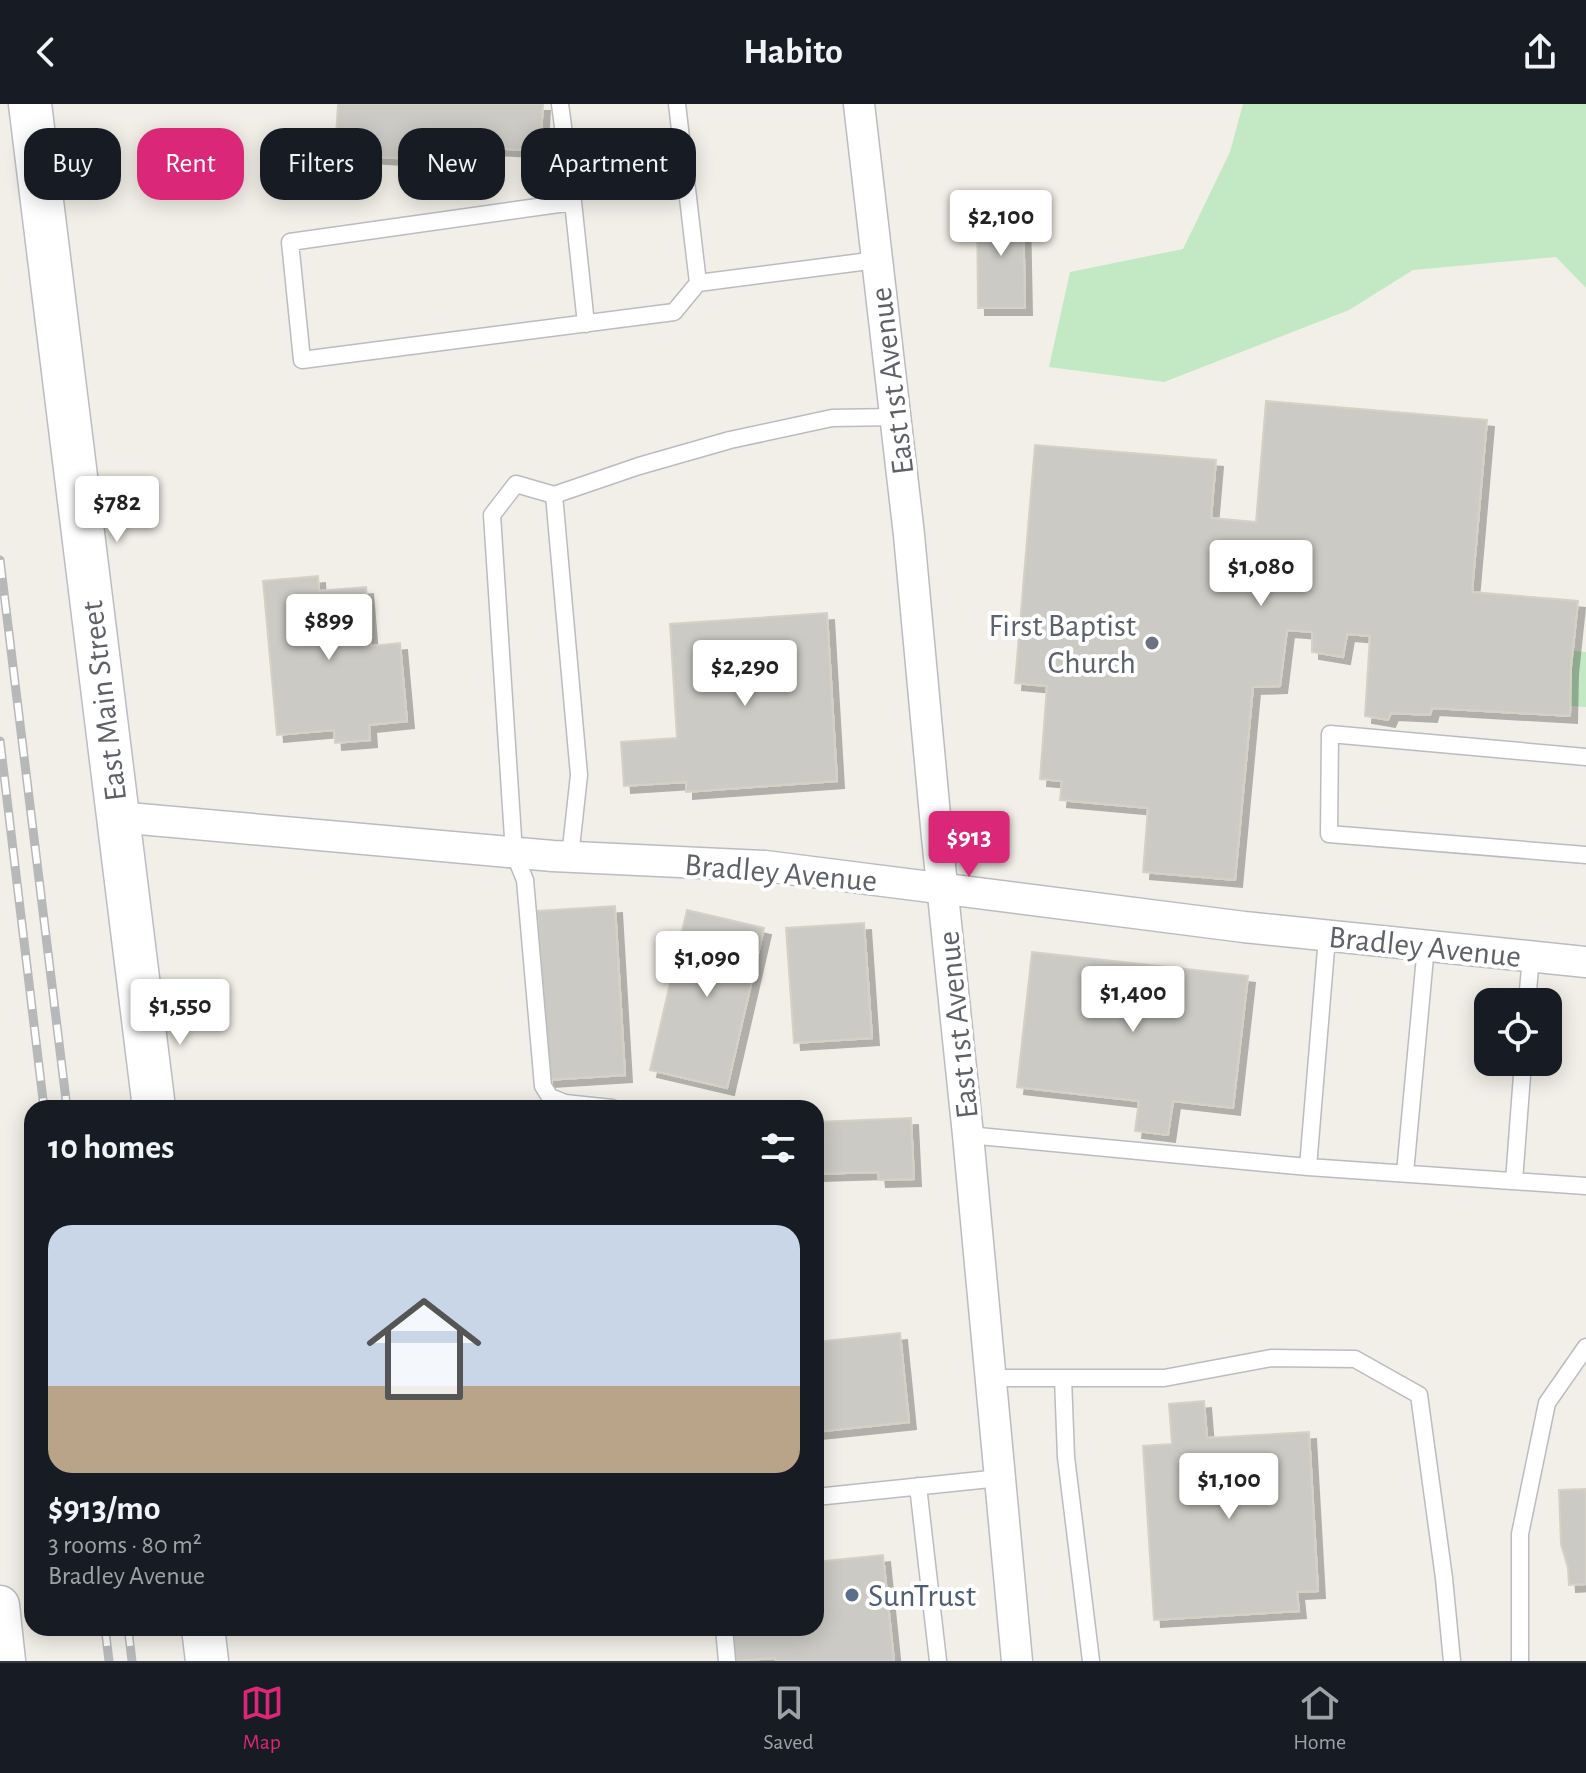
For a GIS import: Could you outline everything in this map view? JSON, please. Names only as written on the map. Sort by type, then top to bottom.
[{"type":"main road","name":"East Main Street","points":[[30,104],[153,1100]]},
{"type":"main road","points":[[204,1636],[207,1661]]},
{"type":"street","name":"East 1st Avenue","points":[[859,104],[911,551],[1017,1661]]},
{"type":"street","name":"Bradley Avenue","points":[[117,817],[514,853],[765,866],[1327,937],[1586,962]]},
{"type":"street","points":[[0,1605],[6,1661]]},
{"type":"lane","points":[[560,104],[586,324]]},
{"type":"lane","points":[[677,104],[698,283]]},
{"type":"lane","points":[[573,202],[290,242],[302,360],[674,312],[698,283],[877,260]]},
{"type":"lane","points":[[558,1100],[550,1097],[543,1086],[525,880],[514,853],[492,515],[516,484],[554,495],[730,440],[832,418],[896,417]]},
{"type":"lane","points":[[554,495],[579,775],[570,857]]},
{"type":"lane","points":[[1586,757],[1330,734],[1329,834],[1586,855]]},
{"type":"lane","points":[[1308,1167],[1327,937]]},
{"type":"lane","points":[[1405,1173],[1426,946]]},
{"type":"lane","points":[[1528,988],[1531,956]]},
{"type":"lane","points":[[1514,1181],[1522,1076]]},
{"type":"lane","points":[[968,1135],[1308,1167],[1586,1186]]},
{"type":"lane","points":[[1520,1661],[1520,1534],[1547,1403],[1586,1347]]},
{"type":"lane","points":[[991,1378],[1164,1378],[1271,1358],[1355,1359],[1419,1395],[1452,1661]]},
{"type":"lane","points":[[1063,1378],[1066,1457],[1091,1661]]},
{"type":"lane","points":[[824,1496],[1000,1478]]},
{"type":"lane","points":[[918,1486],[938,1661]]},
{"type":"lane","points":[[725,1636],[727,1661]]},
{"type":"green space","points":[[1243,104],[1586,104],[1586,288],[1556,257],[1413,270],[1349,310],[1164,382],[1049,367],[1070,272],[1183,249],[1230,152]]},
{"type":"green space","points":[[1573,651],[1586,652],[1586,707],[1570,706]]},
{"type":"building","points":[[338,104],[543,104],[541,128],[521,128],[521,150],[505,149],[505,128],[398,128],[398,158],[382,157],[382,128],[337,128]]},
{"type":"building","points":[[1023,207],[1025,308],[978,308],[977,208]]},
{"type":"building","name":"First Baptist Church","points":[[1266,401],[1487,420],[1472,592],[1578,601],[1571,667],[1570,716],[1432,708],[1430,715],[1391,713],[1388,720],[1365,716],[1370,636],[1347,634],[1343,657],[1312,652],[1312,632],[1287,630],[1280,686],[1253,687],[1235,880],[1143,872],[1148,808],[1060,800],[1062,781],[1040,779],[1047,686],[1015,683],[1035,445],[1216,460],[1211,518],[1256,522]]},
{"type":"building","points":[[318,576],[319,591],[366,587],[371,646],[400,643],[407,721],[369,725],[370,740],[335,743],[334,730],[277,735],[263,581]]},
{"type":"building","points":[[827,613],[837,781],[686,792],[686,782],[624,786],[621,742],[677,738],[670,624]]},
{"type":"building","points":[[615,906],[625,1075],[547,1080],[537,911]]},
{"type":"building","points":[[687,910],[764,928],[727,1088],[650,1070]]},
{"type":"building","points":[[864,923],[872,1038],[794,1043],[786,928]]},
{"type":"building","points":[[1032,952],[1248,976],[1233,1108],[1173,1101],[1168,1135],[1135,1131],[1139,1101],[1017,1087]]},
{"type":"building","points":[[911,1118],[914,1179],[879,1180],[878,1172],[824,1174],[824,1122]]},
{"type":"building","points":[[900,1333],[909,1422],[824,1431],[824,1341]]},
{"type":"building","points":[[1204,1401],[1207,1438],[1309,1432],[1318,1591],[1297,1592],[1299,1611],[1154,1620],[1143,1446],[1172,1444],[1169,1404]]},
{"type":"building","points":[[1586,1489],[1586,1584],[1569,1585],[1561,1544],[1559,1490]]},
{"type":"building","name":"SunTrust","points":[[883,1555],[894,1661],[776,1661],[775,1658],[733,1661],[731,1636],[824,1636],[824,1561]]},
{"type":"railway","points":[[0,560],[66,1100]]},
{"type":"railway","points":[[0,741],[43,1100]]},
{"type":"railway","points":[[106,1636],[109,1661]]},
{"type":"railway","points":[[129,1636],[132,1661]]},
{"type":"place","name":"First Baptist Church","points":[[1152,643]]},
{"type":"place","name":"SunTrust","points":[[852,1595]]}]
